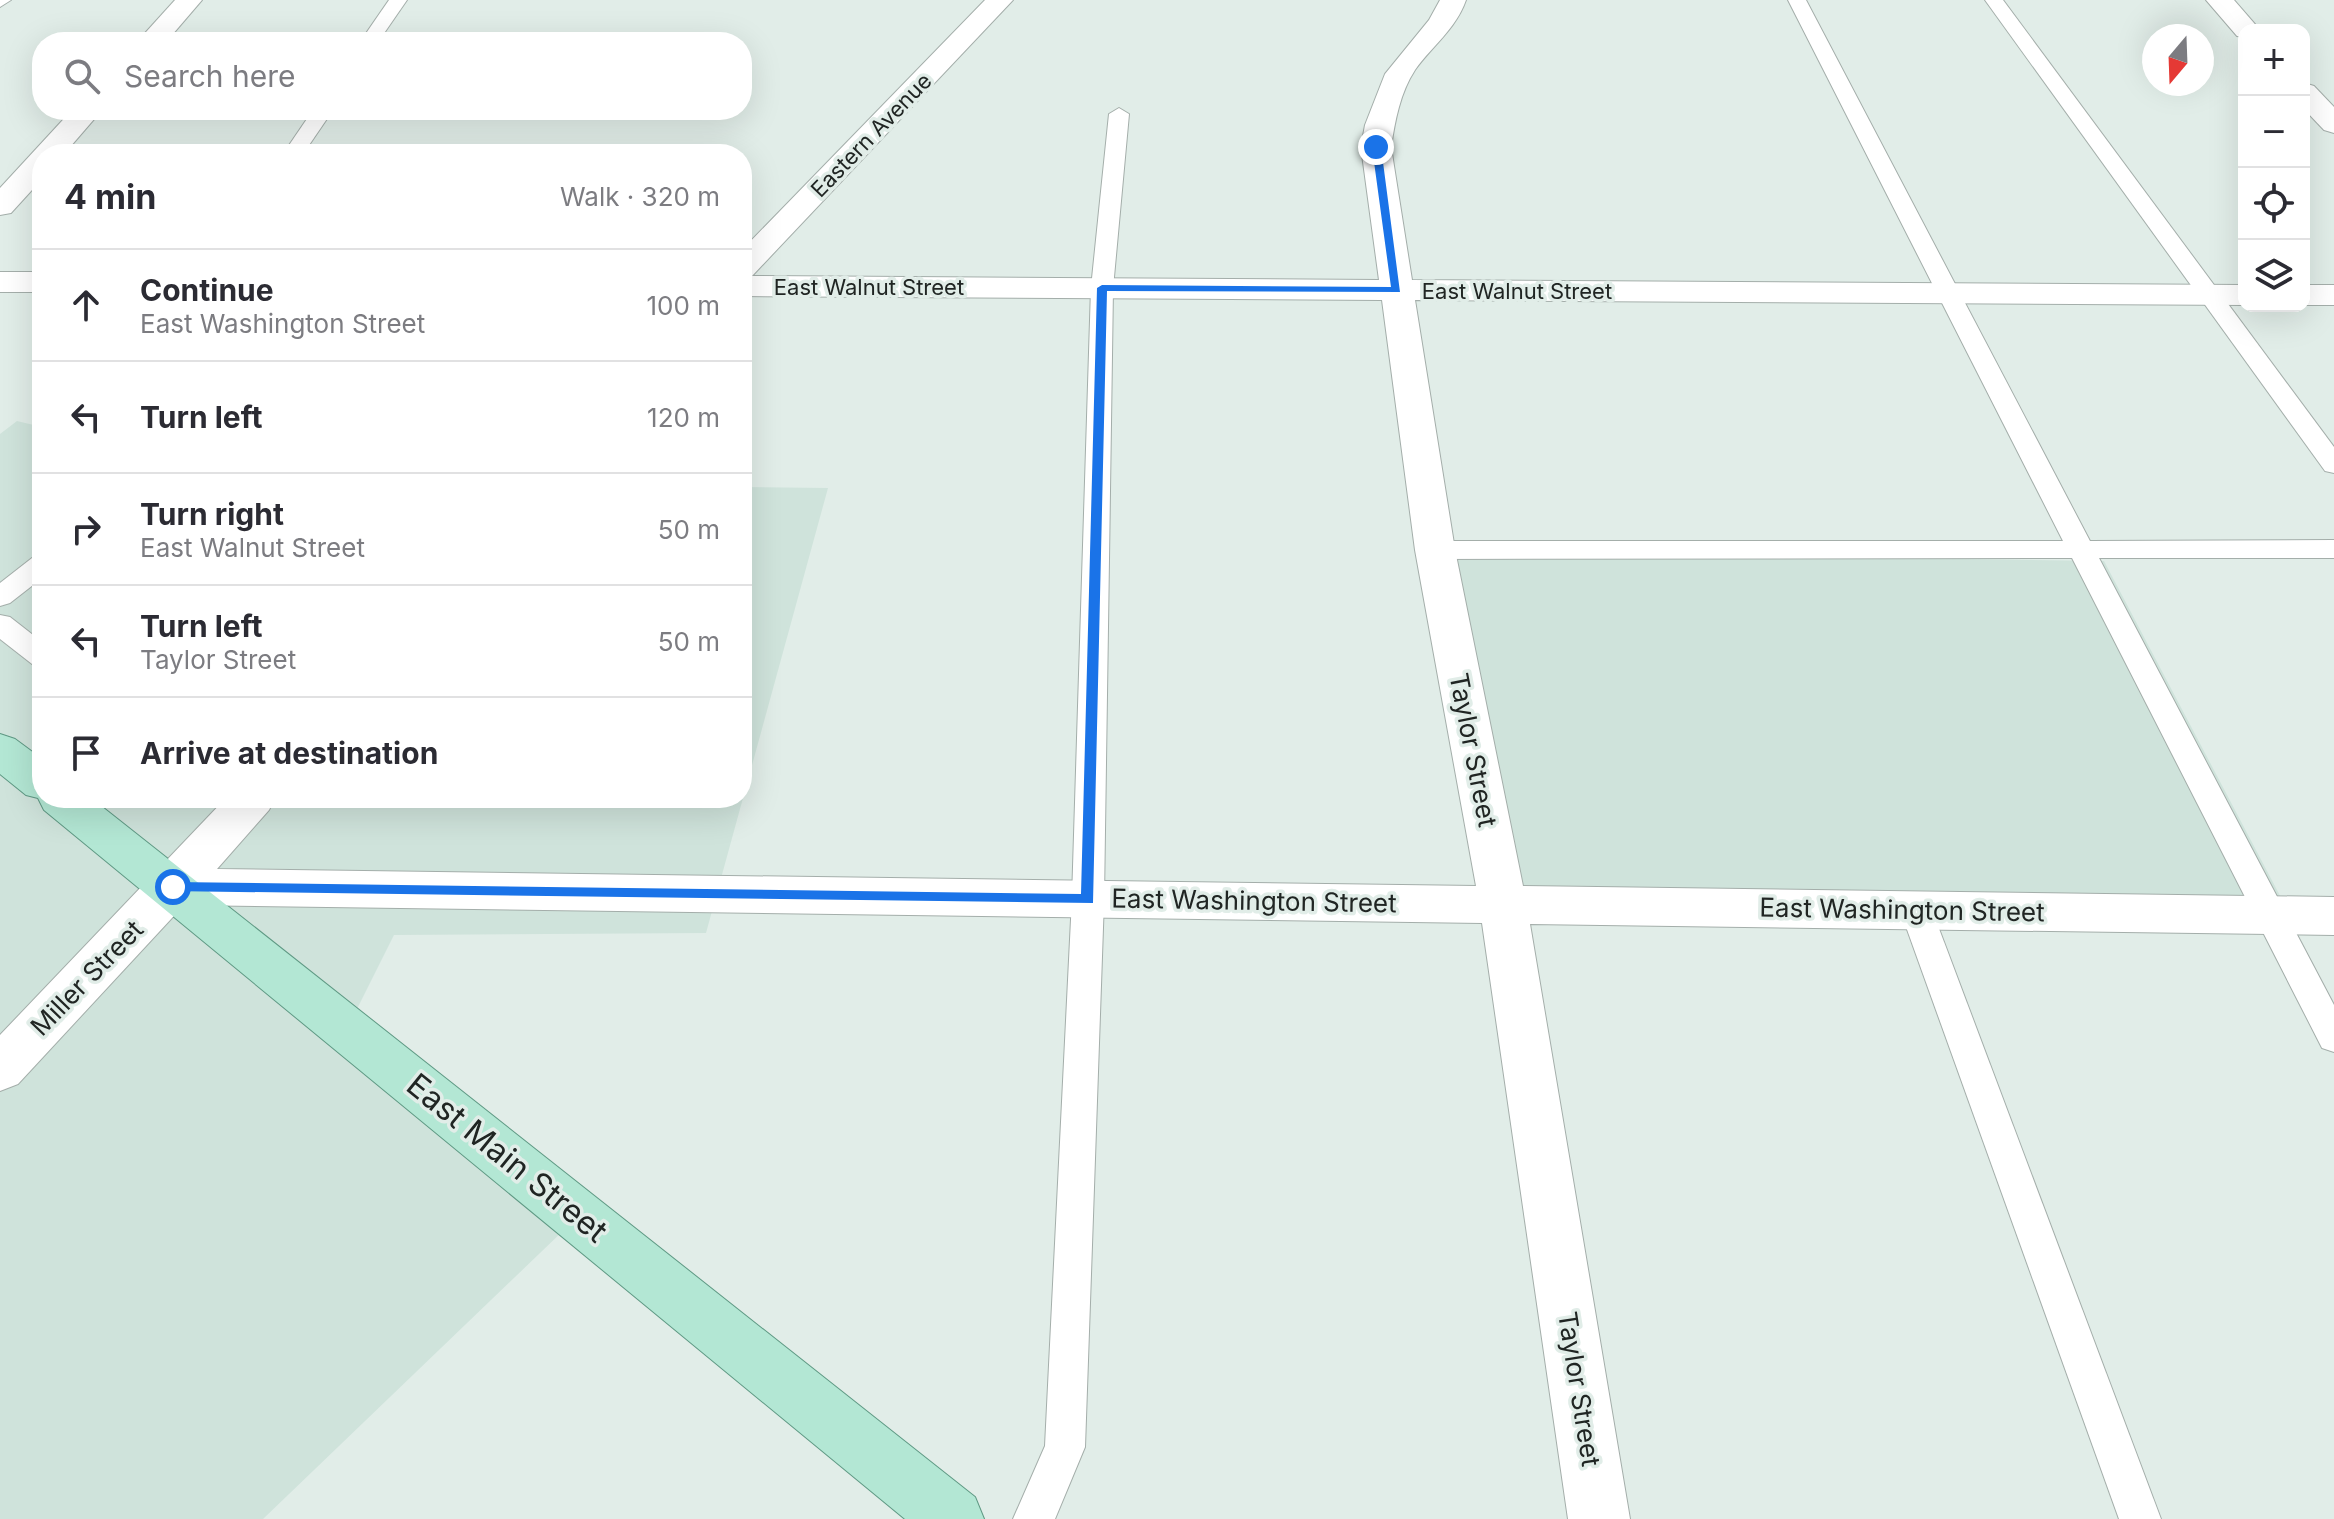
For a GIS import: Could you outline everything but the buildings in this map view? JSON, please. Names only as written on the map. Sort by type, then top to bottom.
[{"type":"main road","points":[[0,750],[32,775]]},
{"type":"main road","name":"East Main Street","points":[[73,808],[953,1519]]},
{"type":"street","points":[[160,32],[189,0]]},
{"type":"street","name":"Eastern Avenue","points":[[752,259],[1000,0]]},
{"type":"street","name":"Taylor Street","points":[[1453,0],[1445,18],[1403,68],[1380,119],[1376,147],[1435,550],[1503,904],[1599,1519]]},
{"type":"street","points":[[2219,0],[2241,24]]},
{"type":"street","points":[[2308,96],[2334,124]]},
{"type":"street","points":[[57,144],[79,120]]},
{"type":"street","points":[[0,206],[32,172]]},
{"type":"street","points":[[0,282],[32,282]]},
{"type":"street","name":"East Walnut Street","points":[[752,286],[2238,295]]},
{"type":"street","points":[[2310,295],[2334,295]]},
{"type":"street","points":[[173,887],[244,808]]},
{"type":"street","name":"East Washington Street","points":[[173,887],[2334,916]]},
{"type":"street","name":"Miller Street","points":[[0,1069],[173,887]]},
{"type":"lane","points":[[376,32],[398,0]]},
{"type":"lane","points":[[1797,0],[2334,1038]]},
{"type":"lane","points":[[1994,0],[2334,465]]},
{"type":"lane","points":[[1034,1519],[1065,1447],[1088,899],[1102,288],[1119,114]]},
{"type":"lane","points":[[300,144],[316,120]]},
{"type":"lane","points":[[1435,550],[2334,549]]},
{"type":"lane","points":[[0,597],[32,572]]},
{"type":"lane","points":[[0,624],[32,649]]},
{"type":"lane","points":[[1916,910],[2140,1519]]},
{"type":"shaded area","points":[[17,421],[32,425],[32,808],[740,808],[706,933],[394,935],[336,1051],[565,1229],[263,1519],[0,1519],[0,434]]},
{"type":"shaded area","points":[[752,487],[828,488],[752,765]]},
{"type":"shaded area","points":[[1444,552],[2104,561],[2287,909],[1491,896]]},
{"type":"route","points":[[173,887],[1088,899],[1102,288],[1397,290],[1376,147]]}]
